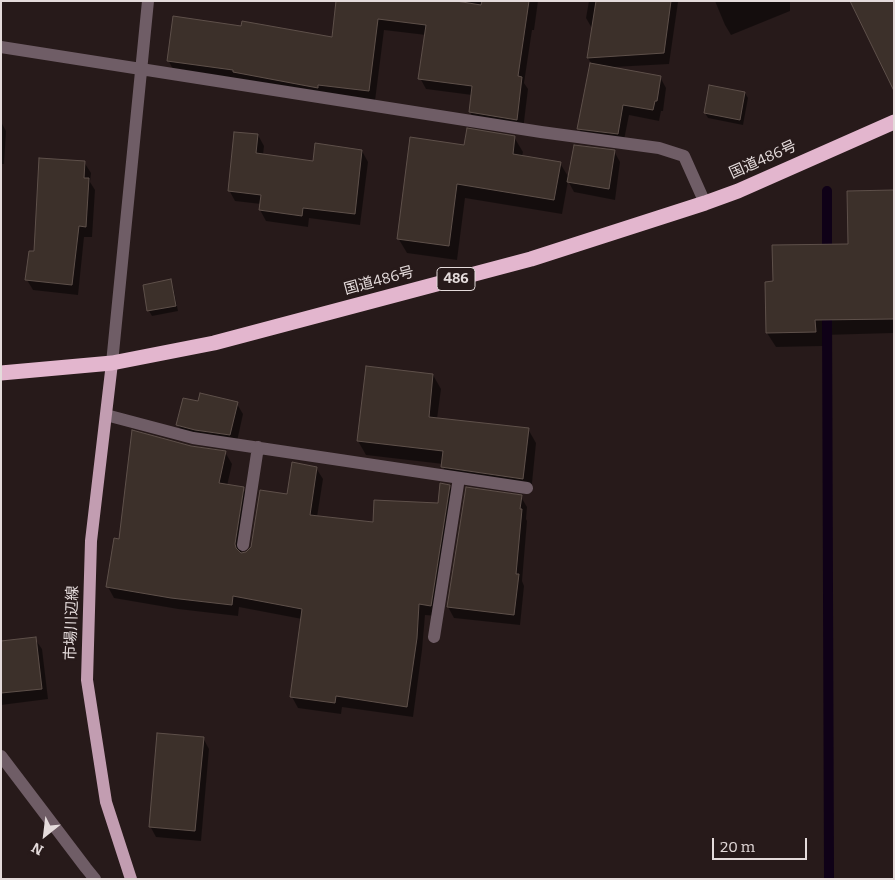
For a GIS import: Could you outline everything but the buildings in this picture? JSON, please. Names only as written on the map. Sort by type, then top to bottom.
[{"type":"highway","name":"国道486号","points":[[1,373],[112,364],[214,343],[531,259],[738,191],[894,122]]},
{"type":"main road","name":"市場川辺線","points":[[112,364],[91,541],[87,680],[106,802],[131,879]]},
{"type":"street","points":[[112,364],[148,1]]},
{"type":"street","points":[[1,48],[532,131],[659,148],[684,156],[705,203]]},
{"type":"street","points":[[106,415],[193,438],[527,488]]},
{"type":"street","points":[[244,545],[258,447]]},
{"type":"street","points":[[434,637],[459,478]]},
{"type":"street","points":[[1,756],[95,879]]},
{"type":"waterway","points":[[827,191],[827,258]]},
{"type":"waterway","points":[[827,307],[829,879]]}]
